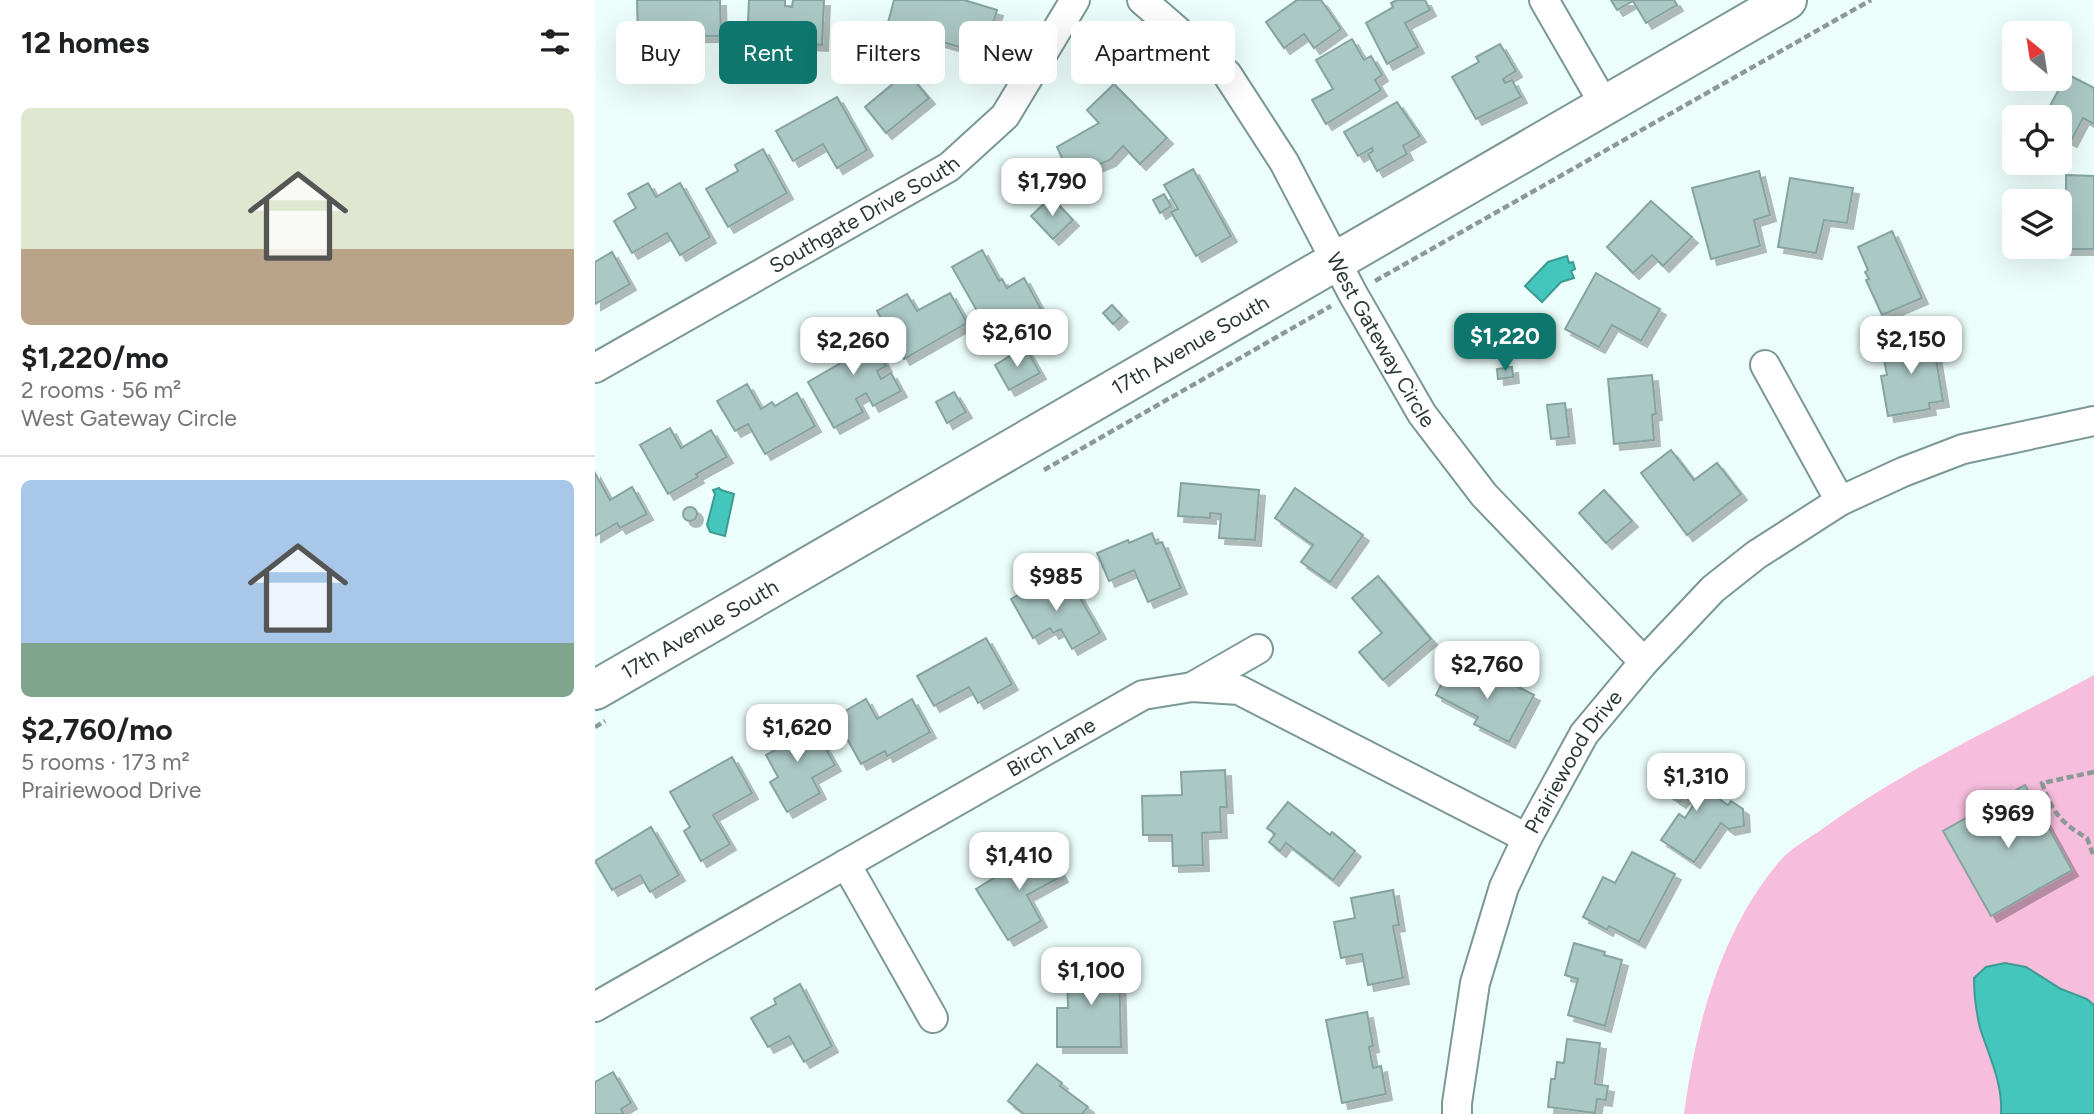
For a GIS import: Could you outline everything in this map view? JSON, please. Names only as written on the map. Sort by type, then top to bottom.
[{"type":"street","name":"Southgate Drive South","points":[[595,368],[949,167],[1005,116],[1075,0]]},
{"type":"street","name":"West Gateway Circle","points":[[1142,0],[1227,74],[1284,162],[1353,294],[1422,414],[1484,495],[1644,662]]},
{"type":"street","points":[[1544,0],[1604,104]]},
{"type":"street","name":"17th Avenue South","points":[[601,705],[1336,260],[1787,0]]},
{"type":"street","points":[[1765,365],[1840,501]]},
{"type":"street","name":"Prairiewood Drive","points":[[1457,1114],[1475,983],[1504,887],[1527,838],[1584,734],[1644,662],[1713,589],[1756,555],[1840,501],[1903,472],[1963,449],[2094,421]]},
{"type":"street","points":[[1192,687],[1258,649]]},
{"type":"street","name":"Birch Lane","points":[[595,1007],[1143,695],[1192,687],[1239,690],[1527,838]]},
{"type":"street","points":[[846,864],[933,1018]]},
{"type":"path","points":[[1040,472],[1871,0]]},
{"type":"path","points":[[595,727],[601,705]]},
{"type":"path","points":[[2094,772],[2042,783],[2050,807],[2068,828],[2087,838],[2094,857]]},
{"type":"path","points":[[2087,838],[2094,830]]},
{"type":"shaded area","points":[[2094,675],[2094,1114],[1684,1114],[1696,1047],[1714,981],[1741,919],[1758,890],[1783,858],[1889,785]]},
{"type":"water","points":[[1567,256],[1569,263],[1573,262],[1575,269],[1571,271],[1574,278],[1561,282],[1542,302],[1525,286],[1548,262]]},
{"type":"water","points":[[719,488],[734,494],[725,536],[710,532],[707,525],[715,494],[713,490]]},
{"type":"water","points":[[2005,963],[2026,967],[2061,989],[2087,999],[2094,1005],[2094,1114],[2001,1114],[1998,1081],[1980,1028],[1974,978],[1986,967]]},
{"type":"building","points":[[637,0],[720,0],[719,36],[705,36],[705,21],[638,21]]},
{"type":"building","points":[[749,0],[785,0],[785,6],[792,7],[793,0],[824,0],[822,45],[817,45],[817,21],[748,21]]},
{"type":"building","points":[[894,0],[964,0],[997,10],[994,21],[959,21],[959,47],[945,43],[945,21],[888,21]]},
{"type":"building","points":[[1297,0],[1321,0],[1341,29],[1314,48],[1304,34],[1284,48],[1266,22]]},
{"type":"building","points":[[1397,0],[1425,0],[1430,10],[1405,23],[1418,47],[1387,64],[1366,23],[1393,7],[1391,3]]},
{"type":"building","points":[[1611,0],[1674,0],[1677,5],[1646,23],[1633,1],[1617,10]]},
{"type":"building","points":[[1352,39],[1364,60],[1371,56],[1382,75],[1375,80],[1381,90],[1326,124],[1312,100],[1333,89],[1316,60]]},
{"type":"building","points":[[1500,44],[1516,71],[1503,79],[1505,83],[1512,80],[1521,97],[1476,119],[1452,77],[1479,62],[1476,57]]},
{"type":"building","points":[[2072,77],[2094,88],[2094,124],[2083,118],[2072,139],[2072,105],[2050,105],[2058,91],[2072,91]]},
{"type":"building","points":[[893,84],[917,84],[929,98],[886,133],[865,107]]},
{"type":"building","points":[[1114,84],[1167,138],[1140,164],[1123,146],[1110,160],[1081,172],[1079,167],[1068,172],[1057,147],[1099,123],[1087,110]]},
{"type":"building","points":[[837,97],[867,150],[837,168],[823,144],[793,161],[776,131]]},
{"type":"building","points":[[1397,102],[1420,136],[1403,146],[1407,154],[1377,171],[1368,154],[1373,151],[1372,148],[1358,156],[1344,132]]},
{"type":"building","points":[[763,149],[787,193],[728,227],[706,189],[738,171],[735,165]]},
{"type":"building","points":[[1193,169],[1231,236],[1196,256],[1171,212],[1178,209],[1164,185]]},
{"type":"building","points":[[1759,171],[1770,215],[1754,220],[1760,246],[1711,259],[1692,188]]},
{"type":"building","points":[[2066,175],[2094,176],[2094,249],[2072,249],[2072,189],[2066,189]]},
{"type":"building","points":[[1790,178],[1853,188],[1847,223],[1824,220],[1816,253],[1778,247]]},
{"type":"building","points":[[648,183],[656,197],[680,183],[710,237],[680,255],[667,233],[632,253],[614,221],[636,208],[628,194]]},
{"type":"building","points":[[1164,194],[1171,206],[1160,213],[1153,200]]},
{"type":"building","points":[[1051,197],[1073,220],[1053,239],[1031,216]]},
{"type":"building","points":[[1651,201],[1692,237],[1663,266],[1652,255],[1633,273],[1607,247]]},
{"type":"building","points":[[1892,231],[1922,298],[1882,315],[1866,280],[1869,279],[1865,272],[1868,270],[1858,247]]},
{"type":"building","points":[[982,250],[999,281],[1002,279],[1007,288],[1024,278],[1042,311],[993,339],[952,267]]},
{"type":"building","points":[[612,252],[630,284],[595,304],[595,262]]},
{"type":"building","points":[[1596,273],[1660,309],[1641,341],[1612,325],[1599,347],[1565,329]]},
{"type":"building","points":[[950,293],[967,323],[904,359],[877,311],[907,294],[917,311]]},
{"type":"building","points":[[1112,305],[1122,316],[1113,324],[1103,313]]},
{"type":"building","points":[[860,320],[886,366],[877,371],[881,379],[891,373],[901,391],[873,406],[866,393],[856,399],[863,412],[834,428],[808,382],[844,361],[830,336]]},
{"type":"building","points":[[1932,335],[1943,401],[1929,403],[1930,409],[1888,416],[1881,376],[1887,375],[1881,344]]},
{"type":"building","points":[[1025,347],[1040,373],[1009,390],[995,365]]},
{"type":"building","points":[[1512,367],[1513,377],[1498,379],[1497,369]]},
{"type":"building","points":[[1652,375],[1656,414],[1652,415],[1654,440],[1614,444],[1608,379]]},
{"type":"building","points":[[747,384],[761,409],[772,402],[775,406],[797,393],[815,426],[765,454],[748,424],[735,431],[717,401]]},
{"type":"building","points":[[954,392],[966,412],[947,423],[936,402]]},
{"type":"building","points":[[1565,403],[1569,437],[1551,439],[1547,405]]},
{"type":"building","points":[[670,428],[681,448],[711,430],[727,457],[668,494],[640,445]]},
{"type":"building","points":[[1671,450],[1694,480],[1717,463],[1741,494],[1687,535],[1641,473]]},
{"type":"building","points":[[595,473],[610,500],[632,487],[647,514],[620,528],[617,523],[595,536]]},
{"type":"building","points":[[1181,483],[1259,490],[1255,540],[1219,538],[1221,514],[1210,513],[1210,518],[1178,516]]},
{"type":"building","points":[[1295,488],[1363,535],[1330,582],[1301,562],[1313,545],[1275,518]]},
{"type":"building","points":[[1604,490],[1632,521],[1606,543],[1579,513]]},
{"type":"building","points":[[687,507],[693,507],[697,514],[693,521],[687,521],[683,517],[683,511]]},
{"type":"building","points":[[1152,533],[1156,544],[1162,542],[1181,588],[1148,602],[1134,570],[1109,581],[1097,553]]},
{"type":"building","points":[[1378,576],[1431,639],[1383,680],[1359,652],[1382,633],[1352,598]]},
{"type":"building","points":[[1070,580],[1100,633],[1072,649],[1061,629],[1053,633],[1050,628],[1033,638],[1011,599],[1038,583],[1044,594]]},
{"type":"building","points":[[986,638],[1012,684],[978,703],[969,687],[934,706],[917,676]]},
{"type":"building","points":[[1452,663],[1495,686],[1499,677],[1534,695],[1509,742],[1474,724],[1478,717],[1436,695]]},
{"type":"building","points":[[866,699],[877,719],[912,699],[930,732],[887,756],[885,751],[861,764],[835,717]]},
{"type":"building","points":[[797,719],[805,733],[814,728],[835,765],[812,778],[820,793],[787,812],[770,782],[778,777],[766,755],[775,750],[768,736]]},
{"type":"building","points":[[732,757],[752,793],[713,815],[730,844],[701,861],[684,831],[690,827],[670,792]]},
{"type":"building","points":[[1675,761],[1698,776],[1694,781],[1728,805],[1731,801],[1743,809],[1744,826],[1729,829],[1721,823],[1694,862],[1661,840],[1679,814],[1685,818],[1694,804],[1684,797],[1680,802],[1657,786]]},
{"type":"building","points":[[1225,770],[1227,807],[1220,807],[1221,832],[1202,833],[1203,865],[1173,866],[1172,835],[1143,835],[1142,796],[1182,795],[1181,772]]},
{"type":"building","points":[[2025,785],[2072,870],[1991,916],[1943,831]]},
{"type":"building","points":[[1288,802],[1355,851],[1333,880],[1286,843],[1280,851],[1269,842],[1275,834],[1267,828]]},
{"type":"building","points":[[651,827],[679,875],[650,892],[640,875],[612,890],[595,861]]},
{"type":"building","points":[[1045,846],[1062,876],[1027,895],[1041,921],[1008,940],[976,889]]},
{"type":"building","points":[[1632,852],[1675,874],[1639,942],[1609,926],[1607,930],[1583,917],[1603,877],[1615,883]]},
{"type":"building","points":[[1393,890],[1399,925],[1393,926],[1403,978],[1368,985],[1362,954],[1341,958],[1334,922],[1355,918],[1351,898]]},
{"type":"building","points":[[1574,943],[1622,960],[1605,1026],[1568,1015],[1578,979],[1565,975]]},
{"type":"building","points":[[1119,963],[1121,1047],[1057,1047],[1057,1008],[1068,1008],[1067,964]]},
{"type":"building","points":[[800,984],[832,1046],[804,1062],[789,1036],[768,1047],[751,1018],[776,1004],[774,999]]},
{"type":"building","points":[[1367,1012],[1373,1046],[1369,1047],[1373,1068],[1381,1066],[1386,1094],[1342,1103],[1326,1020]]},
{"type":"building","points":[[1567,1039],[1600,1043],[1595,1084],[1608,1086],[1606,1100],[1597,1099],[1595,1113],[1548,1107],[1551,1079],[1555,1079],[1557,1062],[1564,1063]]},
{"type":"building","points":[[1037,1064],[1088,1107],[1082,1114],[1024,1114],[1008,1101]]},
{"type":"building","points":[[613,1072],[631,1103],[621,1109],[624,1114],[595,1114],[595,1082]]}]
